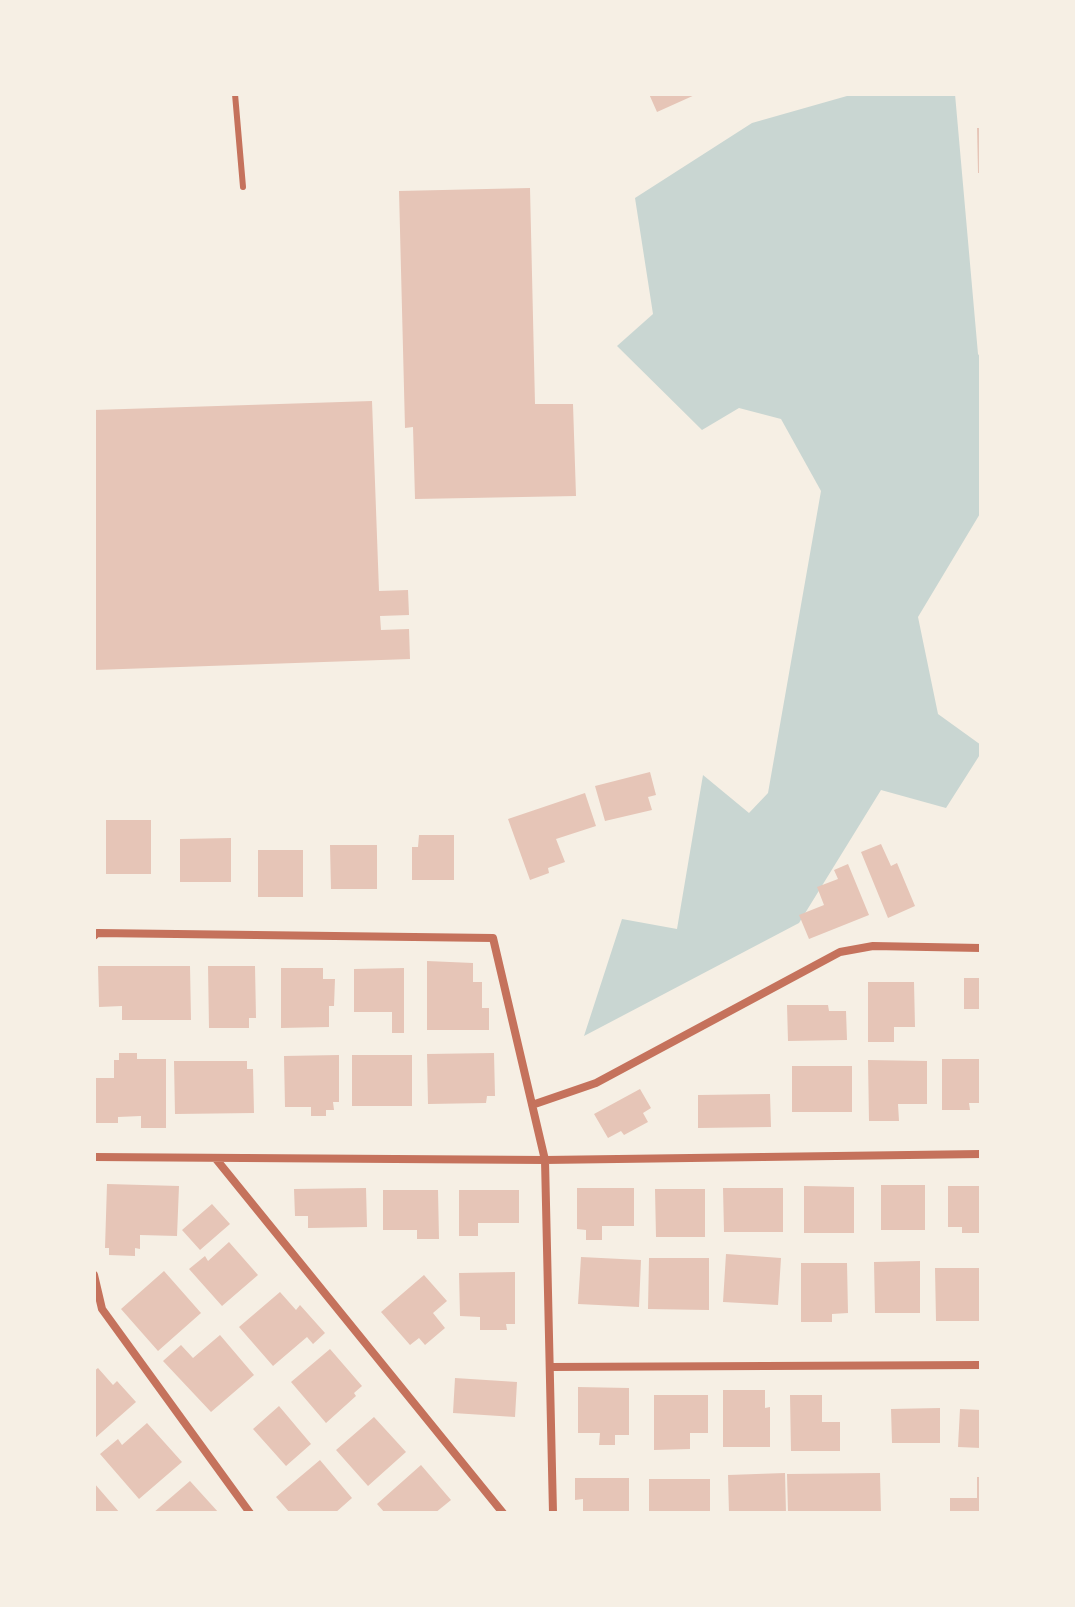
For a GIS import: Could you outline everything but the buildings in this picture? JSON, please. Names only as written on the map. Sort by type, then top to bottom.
[{"type":"street","points":[[94,936],[97,933],[113,933],[493,938],[545,1160],[553,1513]]},
{"type":"street","points":[[532,1105],[596,1083],[840,952],[873,946],[981,948]]},
{"type":"street","points":[[94,1157],[545,1160],[981,1154]]},
{"type":"street","points":[[216,1159],[503,1513]]},
{"type":"street","points":[[94,1275],[102,1309],[250,1513]]},
{"type":"street","points":[[550,1367],[981,1365]]},
{"type":"lane","points":[[235,94],[243,187]]},
{"type":"shaded area","points":[[854,94],[955,94],[978,354],[981,358],[981,512],[918,617],[938,714],[981,745],[981,753],[946,808],[881,790],[799,923],[584,1036],[622,919],[677,929],[703,775],[749,813],[768,793],[821,491],[781,419],[739,408],[702,430],[617,346],[653,314],[635,198],[752,123]]}]
